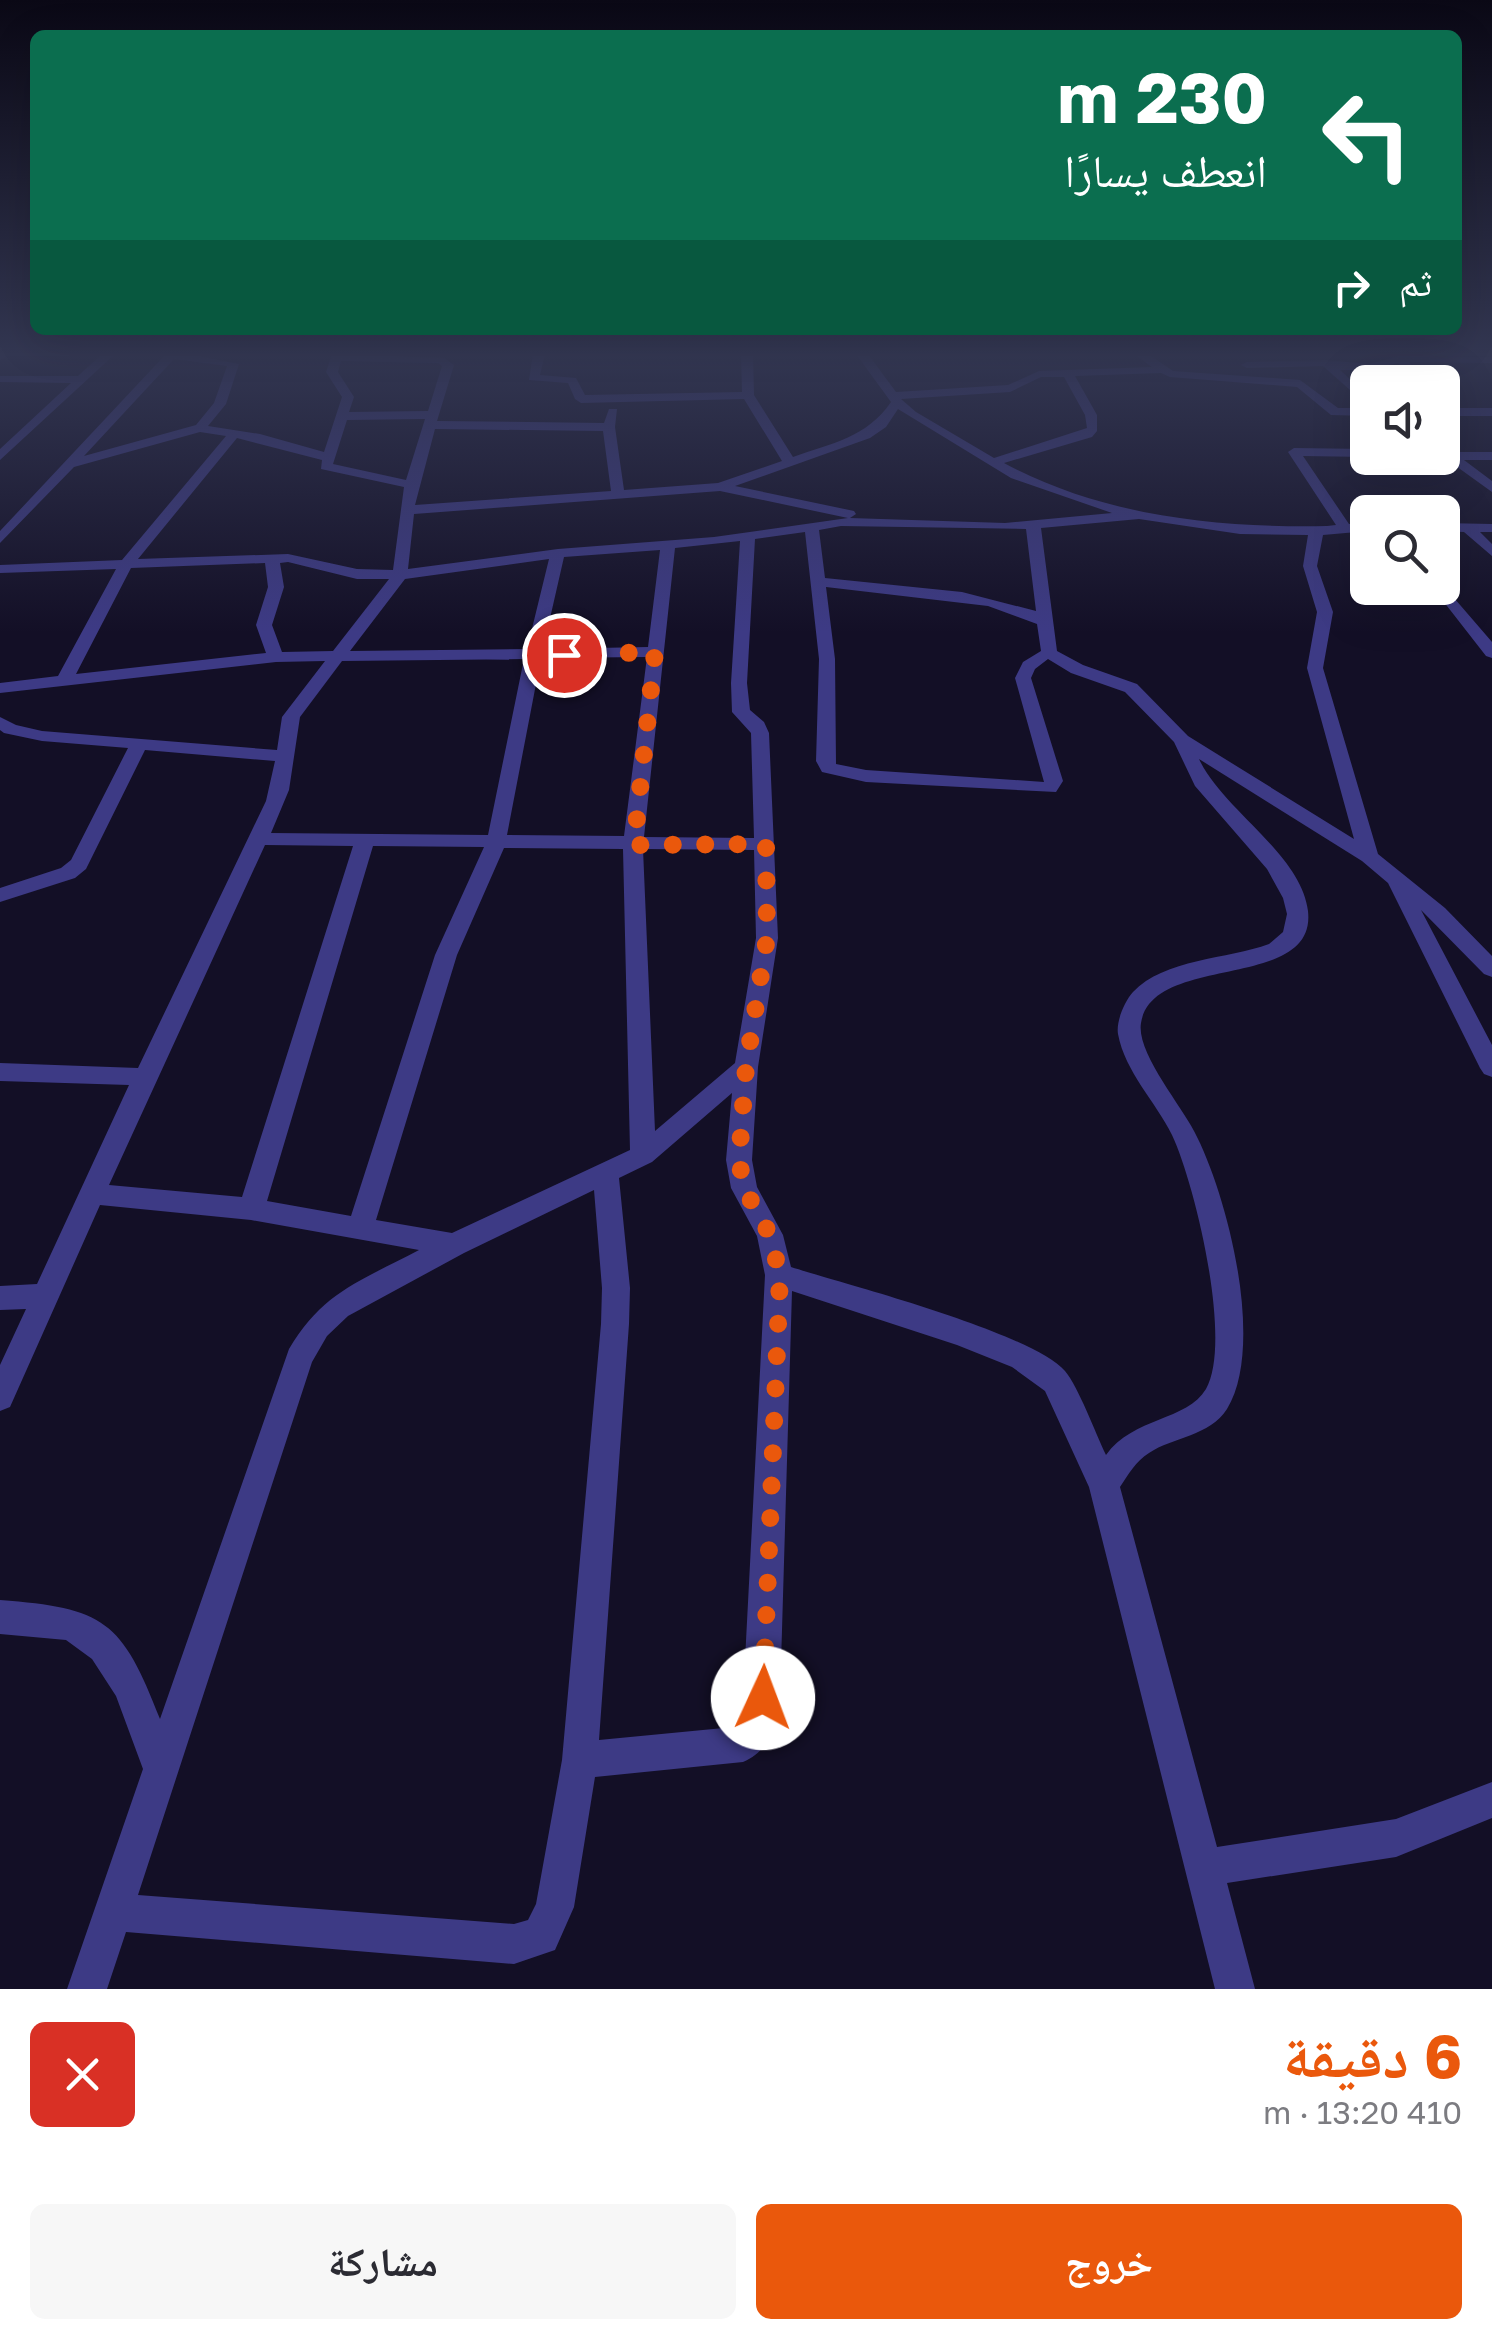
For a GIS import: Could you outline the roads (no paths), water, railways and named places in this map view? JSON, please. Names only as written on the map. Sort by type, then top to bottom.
[{"type":"street","points":[[0,539],[87,447]]},
{"type":"street","points":[[71,464],[133,447]]},
{"type":"street","points":[[64,681],[126,564],[224,447]]},
{"type":"street","points":[[288,447],[327,457]]},
{"type":"street","points":[[330,447],[326,466],[332,469],[411,485]]},
{"type":"street","points":[[0,1397],[258,839],[284,778],[291,716],[400,575],[411,485],[423,447]]},
{"type":"street","points":[[612,447],[618,495]]},
{"type":"street","points":[[780,447],[788,460]]},
{"type":"street","points":[[720,487],[831,447]]},
{"type":"street","points":[[970,447],[1062,495],[1141,515],[1269,533],[1350,529]]},
{"type":"street","points":[[994,462],[1045,447]]},
{"type":"street","points":[[1346,530],[1294,452],[1350,453]]},
{"type":"street","points":[[1460,455],[1492,456]]},
{"type":"street","points":[[1460,464],[1492,488]]},
{"type":"street","points":[[408,510],[720,487],[881,521]]},
{"type":"street","points":[[0,569],[272,558],[302,559],[356,574],[400,575],[811,525],[881,521],[1033,525],[1141,515]]},
{"type":"street","points":[[811,525],[827,660],[828,768],[1048,788],[1054,782],[1023,678],[1032,661],[1049,653]]},
{"type":"street","points":[[1033,525],[1049,653],[1077,669],[1131,688],[1182,740],[1369,857],[1438,913],[1492,969]]},
{"type":"street","points":[[1460,528],[1492,528]]},
{"type":"street","points":[[1468,528],[1492,552]]},
{"type":"street","points":[[1316,533],[1310,566],[1325,612],[1315,668],[1369,857]]},
{"type":"street","points":[[580,1760],[743,1744],[758,1726],[763,1698],[780,1276],[770,1235],[741,1176],[746,1067],[767,938],[760,733],[758,726],[741,712],[739,683],[748,535]]},
{"type":"street","points":[[643,1155],[634,845],[668,545]]},
{"type":"street","points":[[360,1230],[446,955],[496,843],[558,553]]},
{"type":"street","points":[[272,558],[276,587],[264,624],[276,657]]},
{"type":"street","points":[[818,581],[856,590],[997,601],[1042,620]]},
{"type":"street","points":[[1454,605],[1492,653]]},
{"type":"street","points":[[0,688],[276,657],[655,652]]},
{"type":"street","points":[[3,730],[285,756]]},
{"type":"street","points":[[1104,1484],[1137,1443],[1189,1423],[1215,1401],[1225,1380],[1228,1294],[1209,1207],[1186,1140],[1165,1098],[1131,1047],[1128,1024],[1138,997],[1166,978],[1253,959],[1287,944],[1299,926],[1296,902],[1285,881],[1204,784],[1182,740]]},
{"type":"street","points":[[0,895],[68,872],[80,864],[139,744]]},
{"type":"street","points":[[258,839],[766,844]]},
{"type":"street","points":[[251,1209],[365,841]]},
{"type":"street","points":[[1393,877],[1492,1068]]},
{"type":"street","points":[[87,1989],[299,1358],[317,1327],[338,1307],[454,1245],[643,1155],[746,1067]]},
{"type":"street","points":[[0,1072],[145,1077]]},
{"type":"street","points":[[112,1912],[514,1944],[541,1936],[555,1907],[580,1760],[615,1324],[616,1288],[606,1172]]},
{"type":"street","points":[[92,1194],[251,1209],[454,1245]]},
{"type":"street","points":[[780,1276],[961,1334],[1022,1358],[1054,1382],[1104,1484],[1235,1989]]},
{"type":"street","points":[[0,1298],[46,1296]]},
{"type":"street","points":[[0,1617],[69,1624],[96,1638],[118,1665],[160,1766]]},
{"type":"street","points":[[1204,1868],[1396,1838],[1492,1800]]}]
